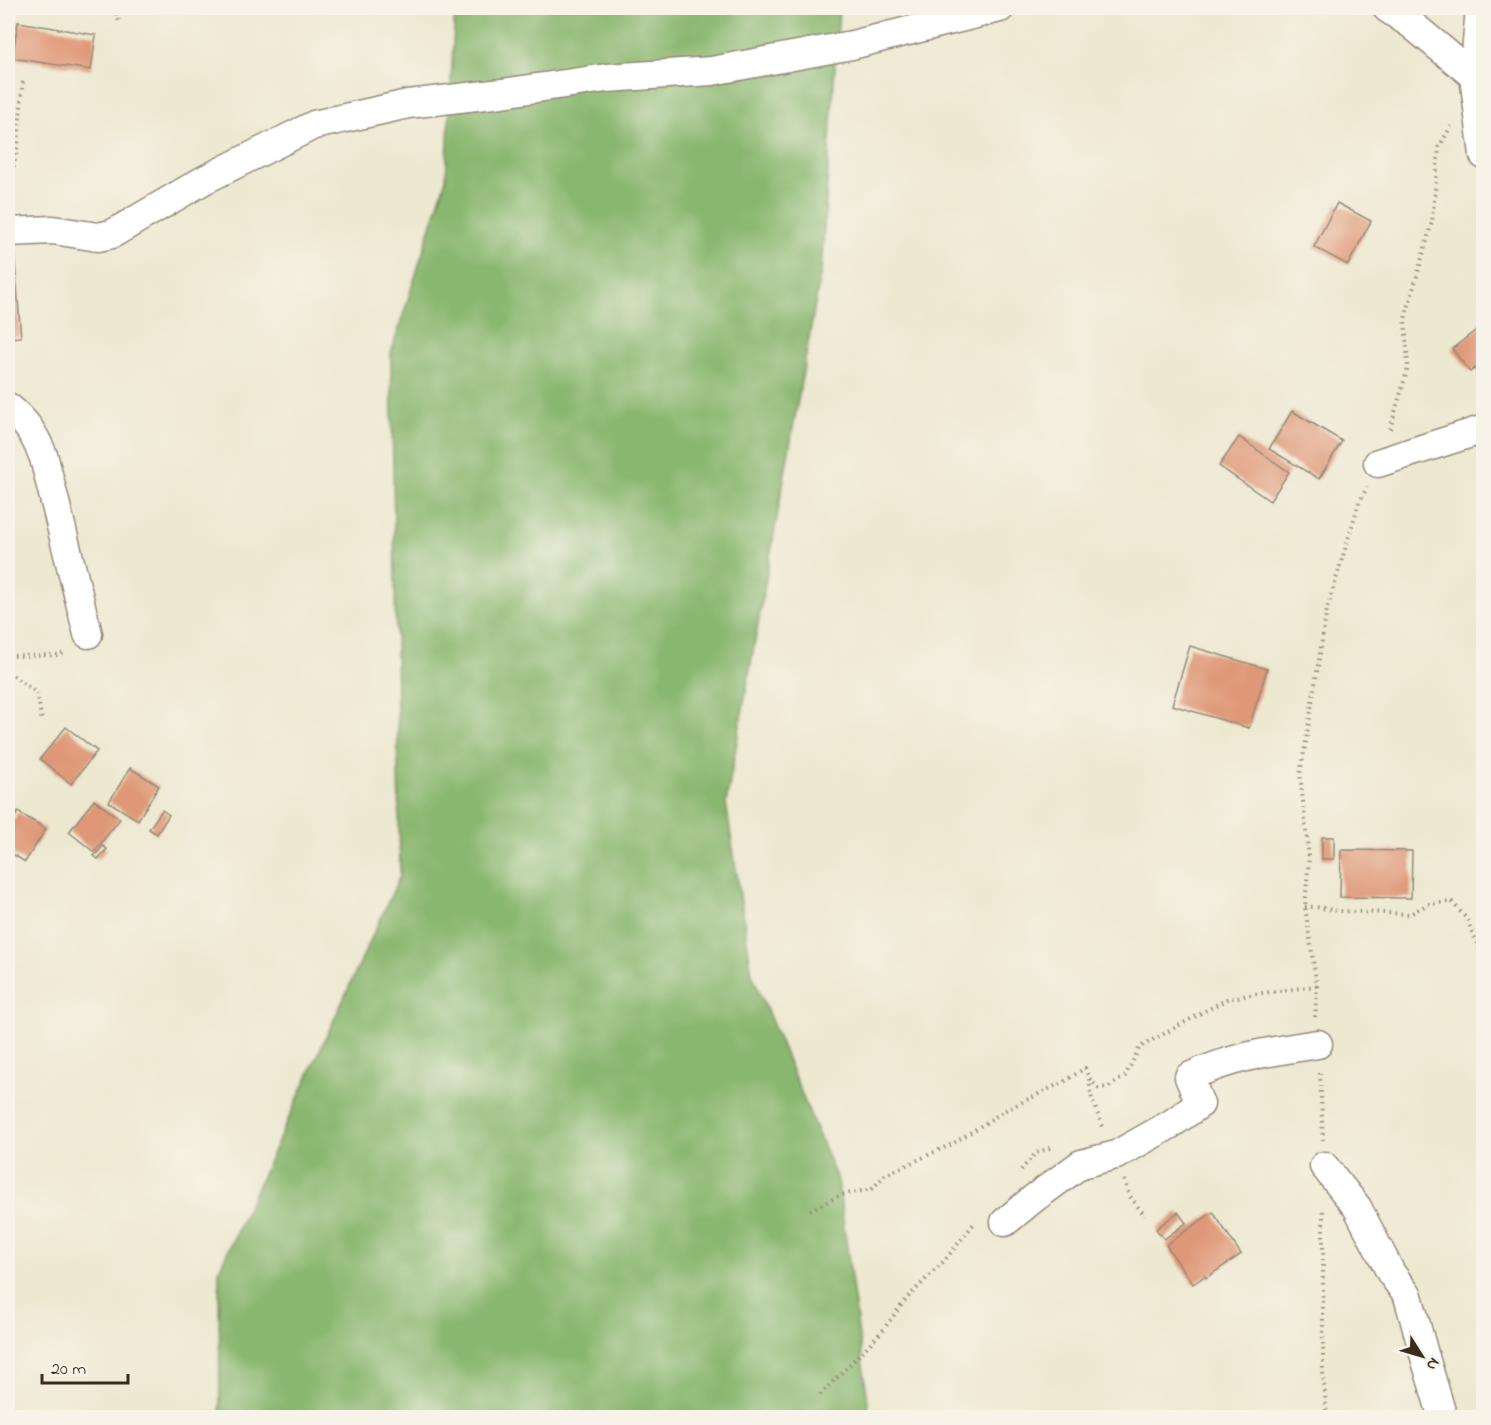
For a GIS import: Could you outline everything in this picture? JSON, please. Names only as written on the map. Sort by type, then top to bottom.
[{"type":"street","points":[[8,232],[53,230],[98,237],[112,234],[204,180],[314,125],[408,104],[607,78],[712,71],[852,45],[1000,8]]},
{"type":"street","points":[[1387,8],[1411,24],[1474,76]]},
{"type":"street","points":[[1480,8],[1474,76],[1484,156]]},
{"type":"street","points":[[8,407],[18,415],[36,437],[44,458],[88,634]]},
{"type":"street","points":[[1378,463],[1484,429]]},
{"type":"street","points":[[992,1219],[1081,1164],[1116,1155],[1171,1124],[1200,1104],[1189,1077],[1249,1055],[1318,1044]]},
{"type":"street","points":[[1324,1166],[1357,1207],[1391,1274],[1408,1296],[1443,1418]]},
{"type":"path","points":[[114,8],[119,21]]},
{"type":"path","points":[[8,190],[18,145],[23,79]]},
{"type":"path","points":[[1327,1418],[1323,1353],[1323,1121],[1315,1015],[1317,986],[1305,908],[1309,857],[1300,774],[1327,609],[1359,503],[1378,463],[1408,369],[1406,319],[1432,222],[1439,147],[1453,123]]},
{"type":"path","points":[[8,656],[61,655],[88,634]]},
{"type":"path","points":[[8,672],[37,693],[42,721]]},
{"type":"path","points":[[1305,908],[1410,914],[1428,904],[1452,902],[1467,919],[1480,951],[1484,955]]},
{"type":"path","points":[[810,1210],[842,1195],[872,1189],[885,1175],[952,1144],[1006,1110],[1065,1081],[1085,1068],[1089,1078],[1098,1088],[1109,1087],[1125,1076],[1140,1047],[1227,999],[1317,986]]},
{"type":"path","points":[[1015,1176],[1036,1153],[1059,1145]]},
{"type":"path","points":[[820,1395],[883,1330],[906,1299],[945,1260],[992,1219]]},
{"type":"green space","points":[[455,8],[839,8],[821,271],[726,803],[752,974],[838,1182],[870,1417],[220,1417],[219,1270],[400,876],[391,353],[446,179]]},
{"type":"building","points":[[18,22],[96,35],[91,70],[12,58]]},
{"type":"building","points":[[1337,203],[1371,221],[1348,265],[1314,247]]},
{"type":"building","points":[[13,238],[21,337],[8,338],[8,239]]},
{"type":"building","points":[[1484,324],[1484,379],[1475,368],[1470,372],[1452,349]]},
{"type":"building","points":[[1292,411],[1342,441],[1319,479],[1269,449]]},
{"type":"building","points":[[1239,437],[1289,472],[1270,501],[1219,466]]},
{"type":"building","points":[[1190,646],[1267,669],[1249,728],[1172,705]]},
{"type":"building","points":[[66,727],[97,751],[71,784],[40,759]]},
{"type":"building","points":[[130,768],[159,786],[138,820],[109,802]]},
{"type":"building","points":[[94,800],[120,819],[94,852],[69,832]]},
{"type":"building","points":[[162,810],[169,815],[157,834],[149,829]]},
{"type":"building","points":[[18,812],[46,829],[25,862],[8,851],[8,829]]},
{"type":"building","points":[[1322,837],[1334,837],[1334,859],[1322,859]]},
{"type":"building","points":[[103,846],[107,849],[98,859],[94,856]]},
{"type":"building","points":[[1341,850],[1412,851],[1411,898],[1340,897]]},
{"type":"building","points":[[1178,1212],[1186,1223],[1164,1239],[1156,1229]]},
{"type":"building","points":[[1213,1212],[1241,1254],[1206,1278],[1205,1276],[1193,1284],[1166,1245]]}]
